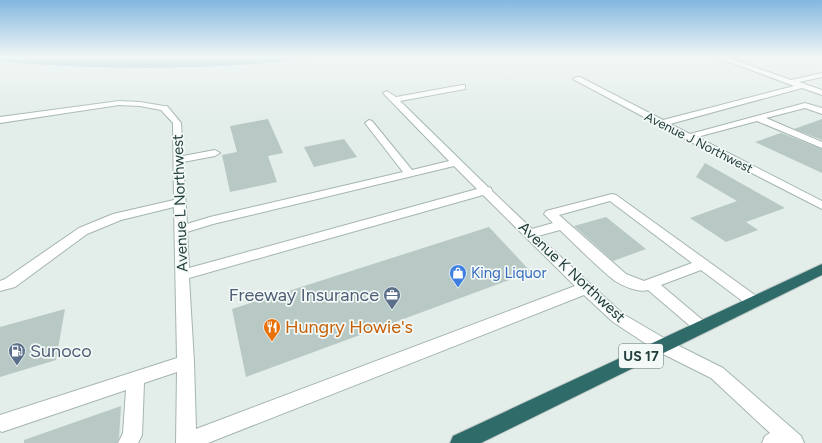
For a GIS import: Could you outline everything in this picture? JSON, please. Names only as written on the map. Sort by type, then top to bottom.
[{"type":"highway","name":"US 17","points":[[460,443],[822,269]]},
{"type":"street","name":"Avenue J Northwest","points":[[577,78],[822,206]]},
{"type":"street","points":[[779,78],[822,93]]},
{"type":"street","points":[[791,82],[810,78]]},
{"type":"street","points":[[662,123],[802,86]]},
{"type":"street","name":"Avenue K Northwest","points":[[462,87],[391,96],[530,234],[618,318],[663,346],[717,373],[784,440]]},
{"type":"street","points":[[688,137],[822,100]]},
{"type":"street","name":"Avenue L Northwest","points":[[0,120],[119,103],[140,104],[164,108],[177,124],[186,362],[186,443]]},
{"type":"street","points":[[805,105],[822,111]]},
{"type":"street","points":[[757,118],[822,145]]},
{"type":"street","points":[[369,123],[409,173]]},
{"type":"street","points":[[178,160],[215,153]]},
{"type":"street","points":[[181,230],[217,219],[457,162]]},
{"type":"street","points":[[183,276],[217,265],[487,190]]},
{"type":"street","points":[[703,264],[645,286],[632,283],[621,278],[550,214],[612,197],[703,264],[754,302]]},
{"type":"street","points":[[0,286],[10,283],[83,231],[117,217],[179,202]]},
{"type":"street","points":[[530,234],[562,225]]},
{"type":"street","points":[[650,284],[701,327]]},
{"type":"street","points":[[186,443],[586,288]]},
{"type":"street","points":[[2,423],[186,362]]},
{"type":"street","points":[[128,443],[132,435],[136,379]]},
{"type":"building","points":[[268,119],[283,153],[268,156],[277,182],[230,192],[222,155],[237,152],[230,126]]},
{"type":"building","points":[[822,119],[822,140],[794,129]]},
{"type":"building","points":[[781,133],[822,149],[822,173],[755,142]]},
{"type":"building","points":[[344,139],[357,157],[314,167],[304,147]]},
{"type":"building","points":[[705,163],[785,208],[746,222],[758,230],[726,242],[690,218],[737,201],[696,177]]},
{"type":"building","points":[[606,217],[646,249],[613,261],[574,226]]},
{"type":"building","points":[[489,227],[531,272],[246,377],[232,309]]},
{"type":"building","name":"Sunoco","points":[[65,309],[56,360],[0,377],[0,327]]},
{"type":"building","points":[[121,406],[119,438],[117,443],[24,443],[24,440]]},
{"type":"place","name":"King Liquor","points":[[458,288]]},
{"type":"place","name":"Freeway Insurance","points":[[392,310]]},
{"type":"place","name":"Hungry Howie's","points":[[272,342]]},
{"type":"place","name":"Sunoco","points":[[17,366]]}]
